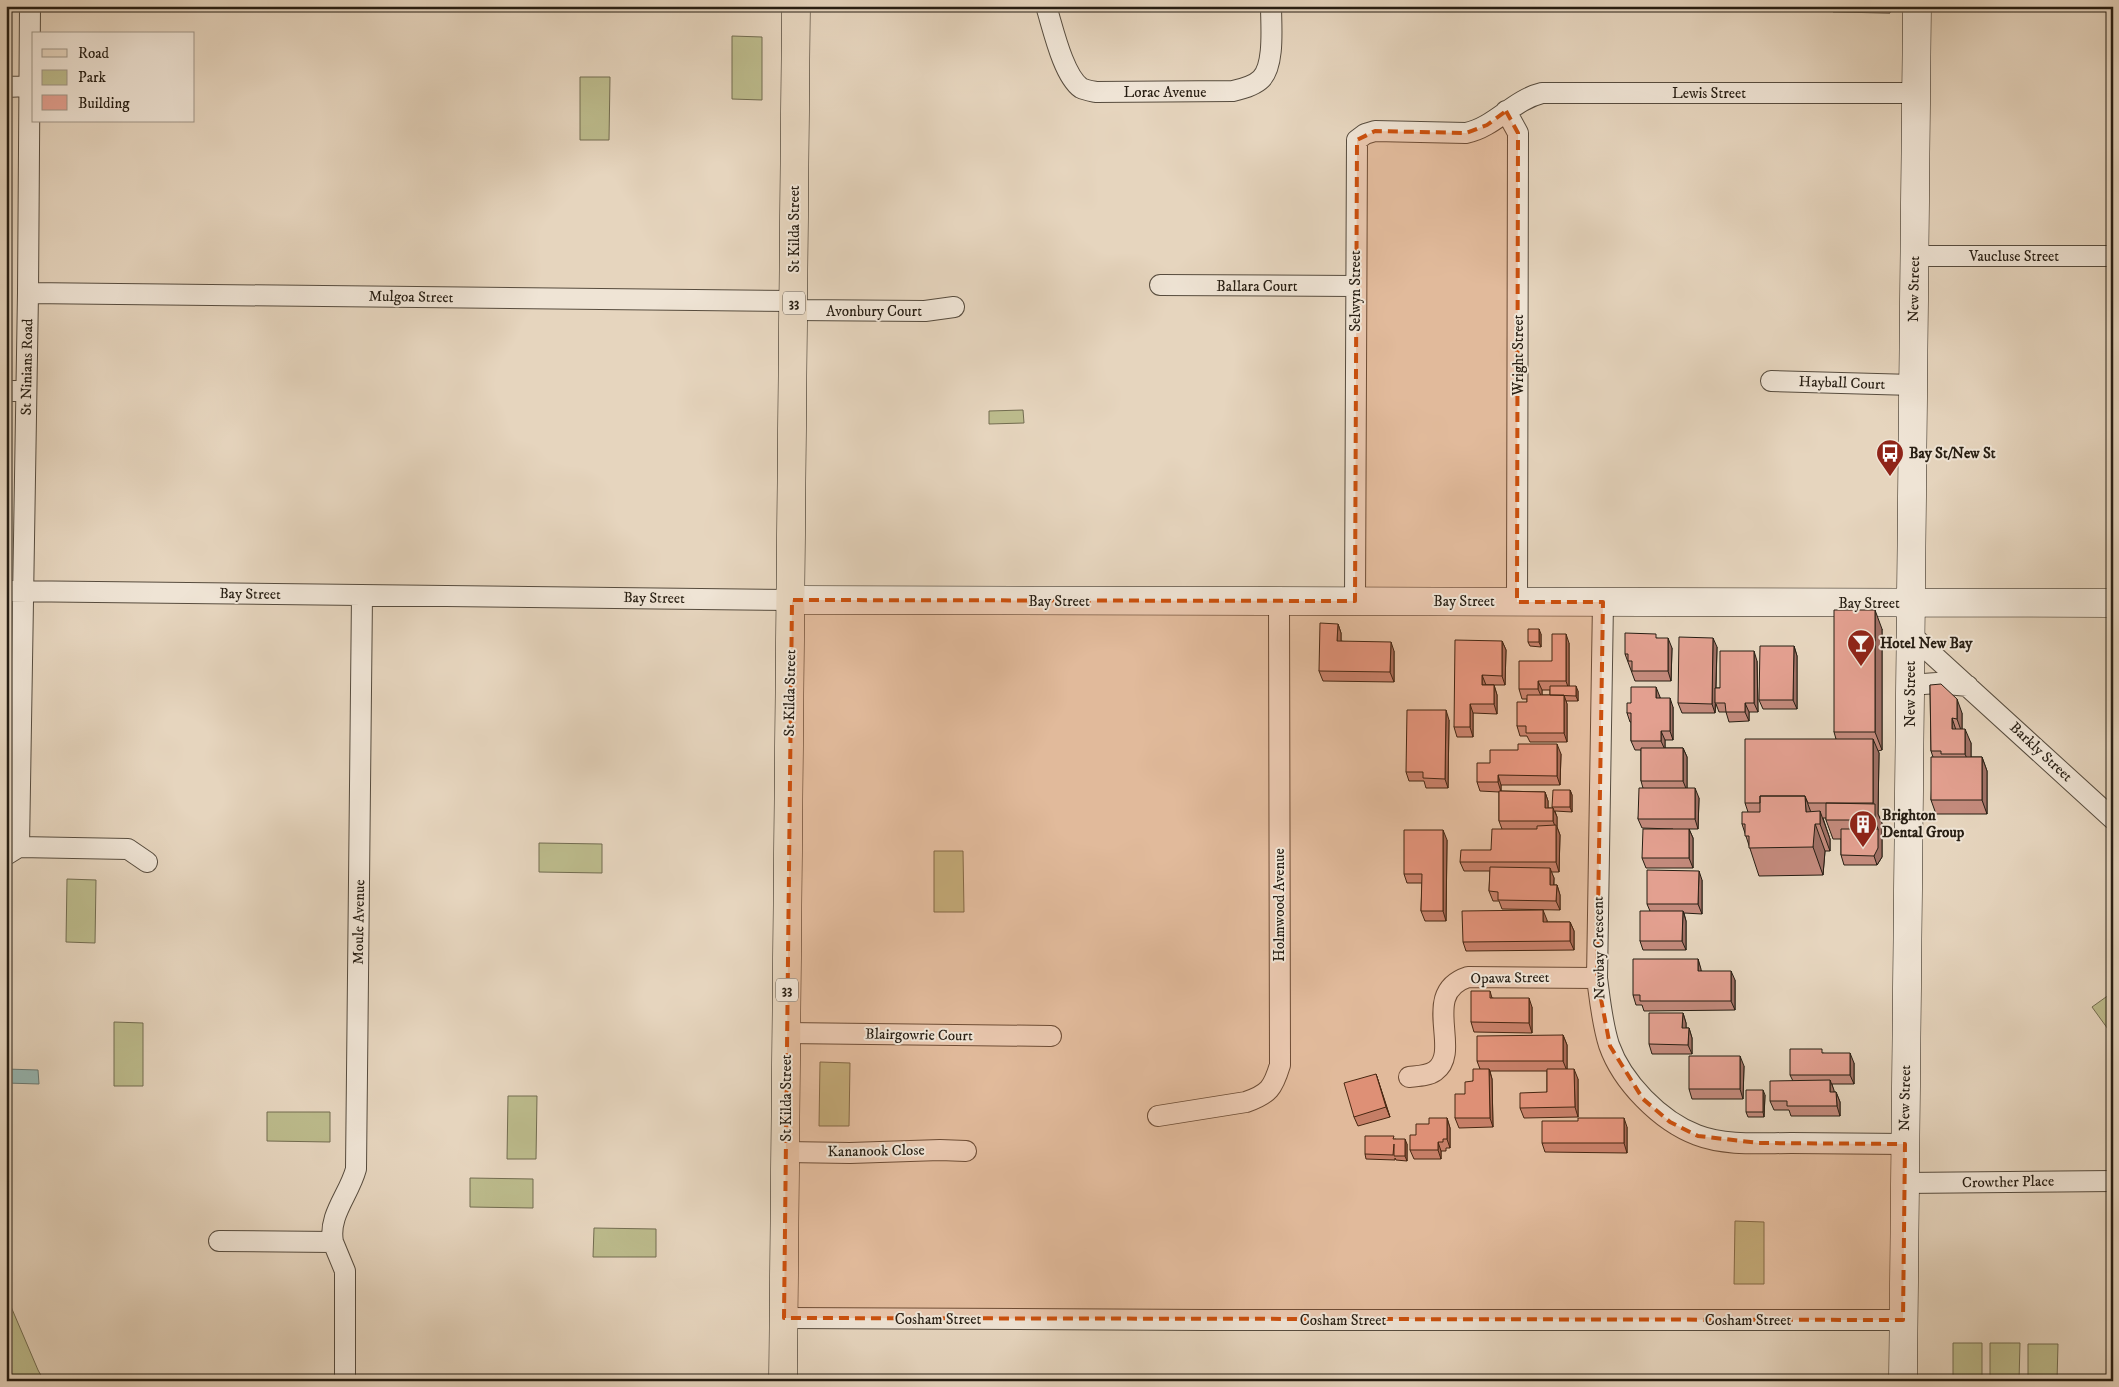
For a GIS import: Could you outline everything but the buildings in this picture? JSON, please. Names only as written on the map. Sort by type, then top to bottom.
[{"type":"main road","name":"St Kilda Street","points":[[783,1381],[792,600],[796,6]]},
{"type":"main road","name":"New Street","points":[[1902,1381],[1917,6]]},
{"type":"main road","name":"Bay Street","points":[[792,600],[2113,604]]},
{"type":"street","name":"St Ninians Road","points":[[13,851],[16,391],[28,293],[30,6]]},
{"type":"street","name":"Lorac Avenue","points":[[1046,6],[1066,66],[1074,81],[1082,89],[1096,92],[1233,92],[1247,88],[1262,78],[1268,67],[1271,6]]},
{"type":"street","points":[[6,86],[29,86]]},
{"type":"street","name":"Lewis Street","points":[[1506,111],[1520,101],[1542,93],[1916,93]]},
{"type":"street","name":"Selwyn Street","points":[[1354,601],[1356,140],[1365,134],[1375,131],[1466,133],[1487,125],[1506,111]]},
{"type":"street","name":"Wright Street","points":[[1506,111],[1518,133],[1517,602]]},
{"type":"street","name":"Vaucluse Street","points":[[1914,256],[2113,256]]},
{"type":"street","name":"Ballara Court","points":[[1160,285],[1355,286]]},
{"type":"street","name":"Mulgoa Street","points":[[28,293],[794,306]]},
{"type":"street","name":"Avonbury Court","points":[[794,306],[925,311],[954,307]]},
{"type":"street","name":"Hayball Court","points":[[1770,381],[1913,385]]},
{"type":"street","name":"Bay Street","points":[[15,591],[792,600]]},
{"type":"street","name":"Moule Avenue","points":[[333,1242],[331,1230],[335,1215],[352,1184],[356,1169],[362,595]]},
{"type":"street","name":"Holmwood Avenue","points":[[1158,1116],[1246,1102],[1258,1098],[1268,1092],[1276,1080],[1280,1065],[1279,601]]},
{"type":"street","name":"Newbay Crescent","points":[[1603,602],[1597,978],[1601,1010],[1610,1046],[1624,1072],[1644,1099],[1670,1122],[1698,1136],[1729,1142],[1905,1144]]},
{"type":"street","name":"Barkly Street","points":[[1910,634],[2113,819]]},
{"type":"street","points":[[1910,686],[1937,682],[1968,686]]},
{"type":"street","points":[[13,851],[128,849],[147,862]]},
{"type":"street","name":"Opawa Street","points":[[1409,1077],[1435,1071],[1442,1063],[1445,999],[1448,990],[1458,980],[1468,976],[1597,978]]},
{"type":"street","name":"Blairgowrie Court","points":[[786,1033],[1051,1036]]},
{"type":"street","name":"Kananook Close","points":[[786,1152],[966,1151]]},
{"type":"street","name":"Crowther Place","points":[[1904,1183],[2113,1181]]},
{"type":"street","points":[[218,1241],[333,1242],[345,1271],[344,1381]]},
{"type":"street","name":"Cosham Street","points":[[784,1318],[1903,1320]]},
{"type":"highlighted area","points":[[1506,111],[1518,133],[1517,602],[1603,602],[1597,978],[1610,1046],[1643,1099],[1670,1122],[1698,1136],[1759,1143],[1905,1144],[1903,1320],[784,1318],[792,600],[1355,601],[1357,140],[1375,131],[1466,133],[1487,125]]},
{"type":"green space","points":[[732,36],[762,37],[762,100],[732,99]]},
{"type":"green space","points":[[580,77],[610,77],[609,140],[580,140]]},
{"type":"green space","points":[[1023,410],[1024,423],[989,424],[989,411]]},
{"type":"green space","points":[[539,843],[602,844],[602,873],[539,872]]},
{"type":"green space","points":[[934,851],[963,851],[964,912],[934,912]]},
{"type":"green space","points":[[67,879],[96,880],[95,943],[66,942]]},
{"type":"green space","points":[[2113,992],[2113,1036],[2092,1007]]},
{"type":"green space","points":[[114,1022],[143,1023],[143,1086],[114,1086]]},
{"type":"green space","points":[[820,1062],[850,1063],[849,1126],[819,1126]]},
{"type":"green space","points":[[508,1096],[537,1096],[536,1159],[507,1159]]},
{"type":"green space","points":[[267,1112],[330,1112],[330,1142],[267,1141]]},
{"type":"green space","points":[[470,1178],[533,1179],[533,1208],[470,1207]]},
{"type":"green space","points":[[1735,1221],[1764,1222],[1764,1284],[1734,1284]]},
{"type":"green space","points":[[594,1228],[656,1229],[656,1257],[593,1257]]},
{"type":"green space","points":[[6,1295],[44,1381],[15,1381],[6,1361]]},
{"type":"green space","points":[[1953,1343],[1982,1343],[1982,1381],[1953,1381]]},
{"type":"green space","points":[[1990,1343],[2020,1343],[2019,1381],[1990,1381]]},
{"type":"green space","points":[[2028,1344],[2058,1344],[2057,1381],[2028,1381]]},
{"type":"water","points":[[6,1069],[38,1070],[39,1084],[6,1083]]},
{"type":"place","name":"Bay St/New St","points":[[1890,477]]},
{"type":"place","name":"Hotel New Bay","points":[[1861,667]]},
{"type":"place","name":"Brighton Dental Group","points":[[1863,848]]}]
